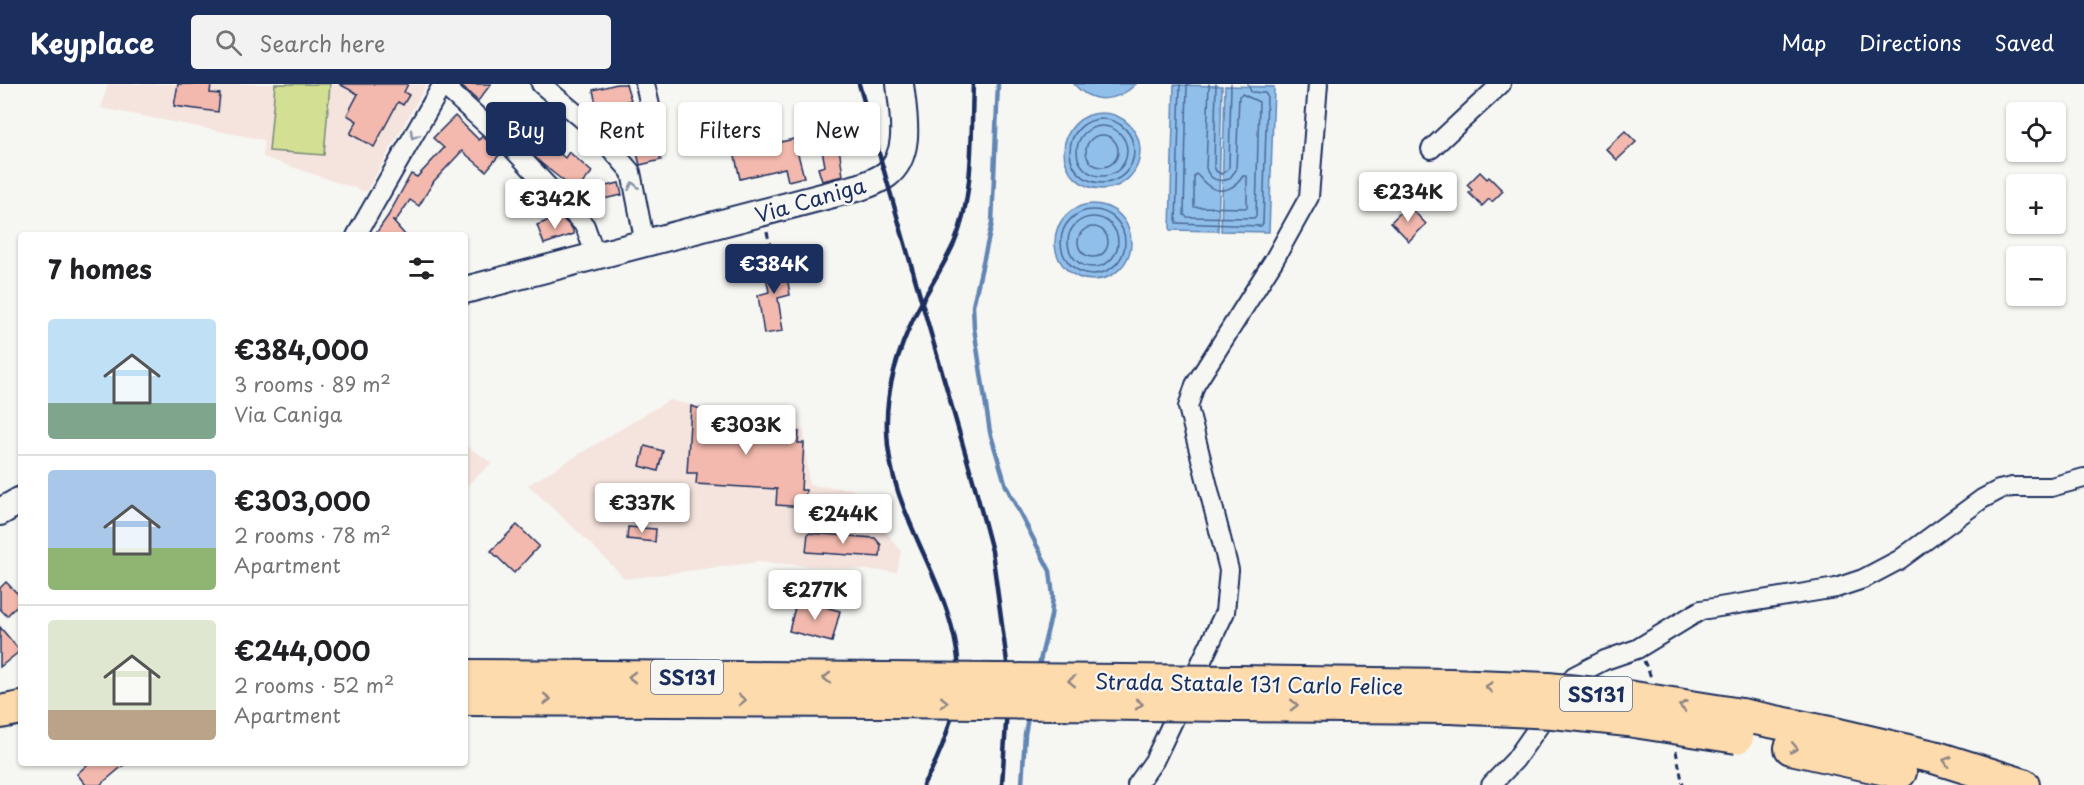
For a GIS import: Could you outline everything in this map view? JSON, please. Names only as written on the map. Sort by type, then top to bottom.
[{"type":"highway","name":"Strada Statale 131 Carlo Felice","points":[[477,687],[1450,696],[1554,712],[1628,720],[1739,726],[1839,735],[1934,757],[2023,785]]},
{"type":"highway","points":[[0,712],[18,709]]},
{"type":"highway","name":"Strada Statale 131 Carlo Felice","points":[[1739,726],[1832,756],[1951,785]]},
{"type":"highway","points":[[0,734],[18,731]]},
{"type":"street","points":[[541,84],[578,115]]},
{"type":"street","points":[[645,84],[649,102]]},
{"type":"street","name":"Via Caniga","points":[[468,289],[861,188],[892,170],[900,154],[905,136],[900,84]]},
{"type":"street","points":[[1137,785],[1154,761],[1225,612],[1229,570],[1188,407],[1195,385],[1274,260],[1309,197],[1318,84]]},
{"type":"street","points":[[1431,149],[1501,84]]},
{"type":"street","points":[[358,232],[443,85],[512,148],[585,226],[596,256]]},
{"type":"street","points":[[617,156],[631,172],[645,244]]},
{"type":"street","points":[[1491,785],[1515,760],[1574,676],[1605,660],[1637,649],[1701,610],[1836,588],[1863,579],[1899,560],[1982,499],[1999,490],[2012,487],[2051,487],[2084,478]]},
{"type":"street","points":[[0,512],[18,502]]},
{"type":"shaded area","points":[[108,84],[427,84],[366,192],[263,157],[264,140],[101,108]]},
{"type":"shaded area","points":[[669,400],[804,430],[809,485],[851,489],[901,551],[897,572],[758,562],[625,579],[528,485]]},
{"type":"shaded area","points":[[468,447],[492,463],[468,484]]},
{"type":"green space","points":[[275,84],[330,84],[324,155],[269,151]]},
{"type":"water","points":[[1074,84],[1136,84],[1121,95],[1105,99],[1089,95]]},
{"type":"water","points":[[1174,85],[1222,86],[1218,231],[1170,230]]},
{"type":"water","points":[[1225,86],[1274,87],[1269,232],[1221,231]]},
{"type":"water","points":[[1102,113],[1117,116],[1129,124],[1137,136],[1140,151],[1137,166],[1129,178],[1117,186],[1102,189],[1087,186],[1075,178],[1067,166],[1064,151],[1067,136],[1075,124],[1087,116]]},
{"type":"water","points":[[1093,204],[1108,207],[1120,215],[1128,227],[1131,242],[1128,257],[1120,269],[1108,277],[1093,280],[1078,277],[1066,269],[1058,257],[1055,242],[1058,227],[1066,215],[1078,207]]},
{"type":"building","points":[[178,84],[211,84],[210,93],[220,94],[218,112],[174,106]]},
{"type":"building","points":[[339,84],[408,84],[404,92],[409,95],[403,105],[398,102],[374,147],[350,134],[357,121],[347,115],[358,94]]},
{"type":"building","points":[[459,84],[491,84],[478,101]]},
{"type":"building","points":[[626,84],[631,100],[596,102],[593,90]]},
{"type":"building","points":[[455,116],[479,140],[482,136],[486,140],[486,156],[498,156],[486,171],[462,151],[434,181],[419,206],[410,200],[395,222],[392,220],[402,232],[377,232],[411,174],[417,177],[444,148],[433,138]]},
{"type":"building","points":[[1625,131],[1636,142],[1617,160],[1606,149]]},
{"type":"building","points":[[794,139],[794,156],[798,156],[804,177],[788,181],[785,168],[740,179],[735,156],[782,156],[782,142]]},
{"type":"building","points":[[569,152],[592,172],[576,191],[534,156],[563,156],[565,158]]},
{"type":"building","points":[[638,156],[660,156],[661,160],[640,165]]},
{"type":"building","points":[[823,156],[840,156],[843,176],[822,181],[818,168],[825,166]]},
{"type":"building","points":[[1480,172],[1487,179],[1489,177],[1503,191],[1492,202],[1489,199],[1482,206],[1469,193],[1472,190],[1467,185]]},
{"type":"building","points":[[619,183],[622,195],[580,204],[577,193]]},
{"type":"building","points":[[1408,205],[1426,224],[1409,241],[1391,222]]},
{"type":"building","points":[[560,216],[572,228],[574,234],[544,244],[537,225]]},
{"type":"building","points":[[784,257],[790,295],[778,298],[783,331],[764,334],[758,295],[769,292],[763,260]]},
{"type":"building","points":[[691,406],[769,430],[799,432],[798,443],[804,443],[801,490],[806,490],[805,507],[776,505],[777,489],[696,484],[697,473],[687,473]]},
{"type":"building","points":[[645,446],[663,451],[658,471],[640,466]]},
{"type":"building","points":[[517,525],[539,546],[514,573],[491,551]]},
{"type":"building","points":[[628,527],[656,529],[655,542],[627,539]]},
{"type":"building","points":[[808,533],[875,538],[881,545],[880,557],[806,552]]},
{"type":"building","points":[[6,582],[18,594],[18,604],[7,616],[0,609],[0,588]]},
{"type":"building","points":[[802,601],[840,611],[832,642],[789,631],[796,603],[801,604]]},
{"type":"building","points":[[0,627],[18,649],[18,653],[0,667]]},
{"type":"building","points":[[86,766],[123,766],[100,785],[86,785],[77,774]]},
{"type":"waterway","points":[[998,84],[992,223],[973,306],[974,328],[990,432],[1006,486],[1050,571],[1053,596],[1051,616],[1038,669]]},
{"type":"waterway","points":[[1022,785],[1025,734],[1029,712]]},
{"type":"railway","points":[[859,84],[992,551],[1009,677],[1002,785]]},
{"type":"railway","points":[[923,785],[938,755],[951,720],[958,684],[957,651],[942,598],[909,520],[894,477],[888,447],[888,400],[904,341],[916,313],[951,250],[961,223],[969,184],[973,84]]}]
